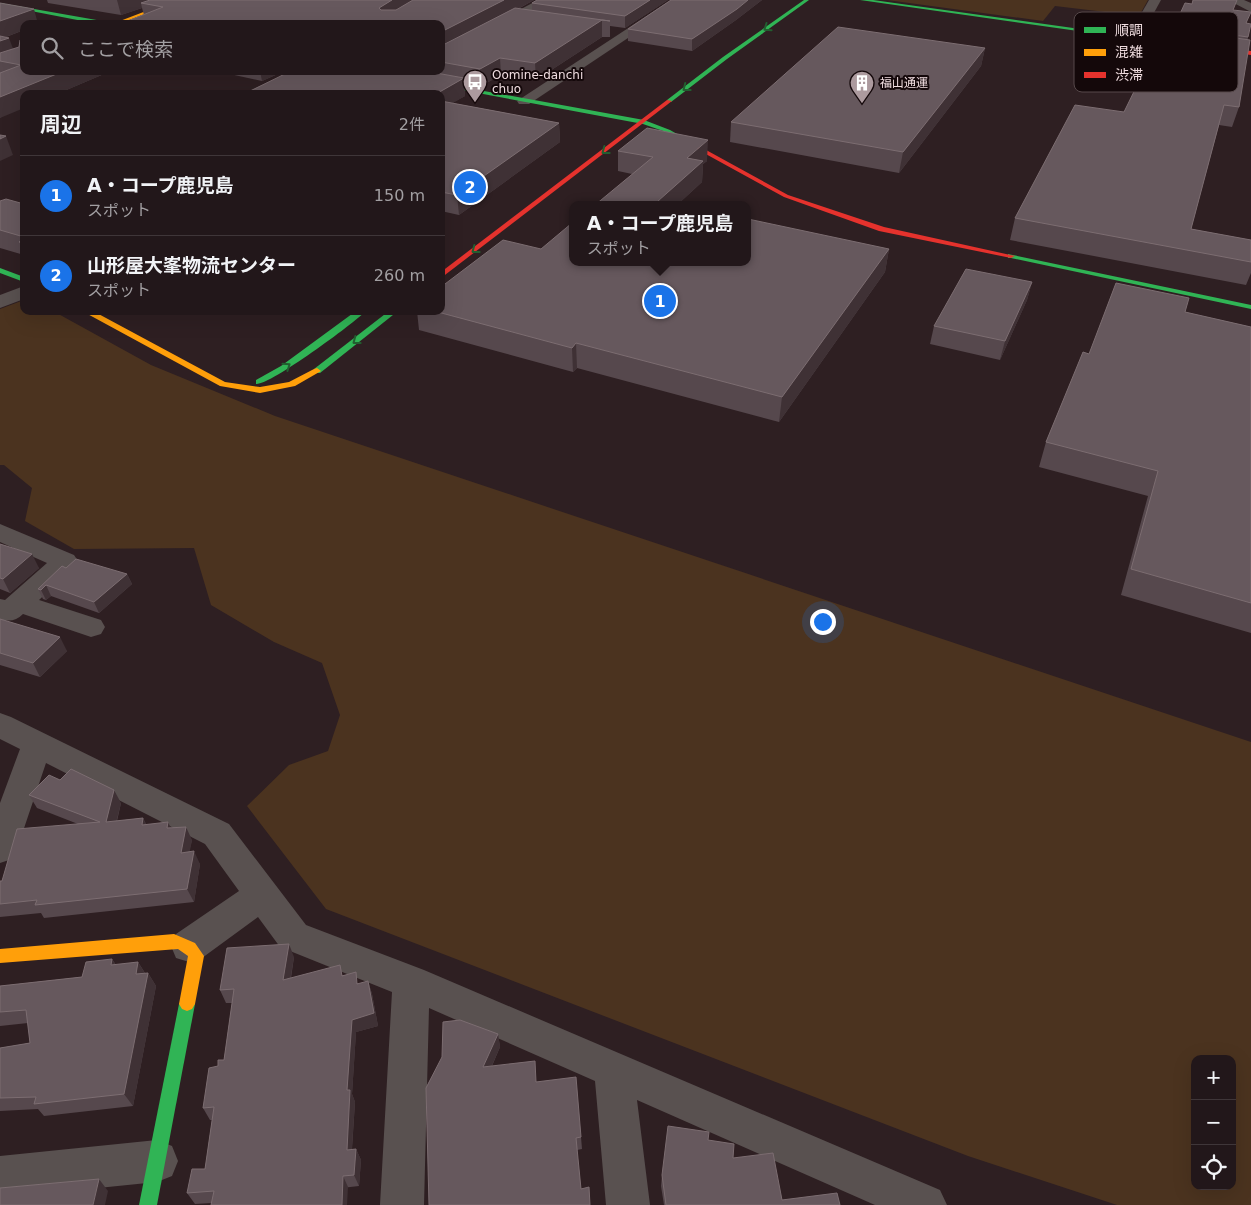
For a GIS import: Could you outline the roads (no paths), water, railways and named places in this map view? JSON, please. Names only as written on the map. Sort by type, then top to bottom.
[{"type":"street","points":[[125,20],[180,0]]},
{"type":"street","points":[[445,56],[547,0]]},
{"type":"street","points":[[524,101],[679,0]]},
{"type":"street","points":[[445,273],[725,58],[807,0]]},
{"type":"street","points":[[862,0],[1074,29]]},
{"type":"street","points":[[1148,12],[1155,0]]},
{"type":"street","points":[[1234,0],[1251,8]]},
{"type":"street","points":[[0,4],[86,20]]},
{"type":"street","points":[[515,18],[534,20]]},
{"type":"street","points":[[609,31],[628,34]]},
{"type":"street","points":[[1238,51],[1251,53]]},
{"type":"street","points":[[384,75],[644,122],[668,131],[786,196],[882,230],[1251,307]]},
{"type":"street","points":[[404,79],[411,75]]},
{"type":"street","points":[[612,128],[636,110]]},
{"type":"street","points":[[0,270],[20,278]]},
{"type":"street","points":[[0,302],[20,294]]},
{"type":"street","points":[[94,315],[223,384],[260,390],[292,384],[311,375],[389,315]]},
{"type":"street","points":[[244,388],[284,368],[357,315]]},
{"type":"street","points":[[0,532],[65,561],[9,606]]},
{"type":"street","points":[[9,606],[91,627]]},
{"type":"street","points":[[0,725],[217,834],[293,936],[411,982],[614,1070],[865,1191],[925,1205]]},
{"type":"street","points":[[0,850],[38,744]]},
{"type":"street","points":[[189,946],[262,894]]},
{"type":"street","points":[[0,956],[174,941],[189,946],[194,950],[196,956],[148,1205]]},
{"type":"street","points":[[402,1205],[411,982]]},
{"type":"street","points":[[614,1070],[628,1205]]},
{"type":"street","points":[[0,1177],[157,1161]]},
{"type":"place","name":"Oomine-danchi chuo","points":[[475,103]]},
{"type":"place","name":"福山通運","points":[[862,104]]},
{"type":"place","name":"山形屋大峯物流センター","points":[[470,187]]},
{"type":"place","name":"A・コープ鹿児島","points":[[660,301]]}]
